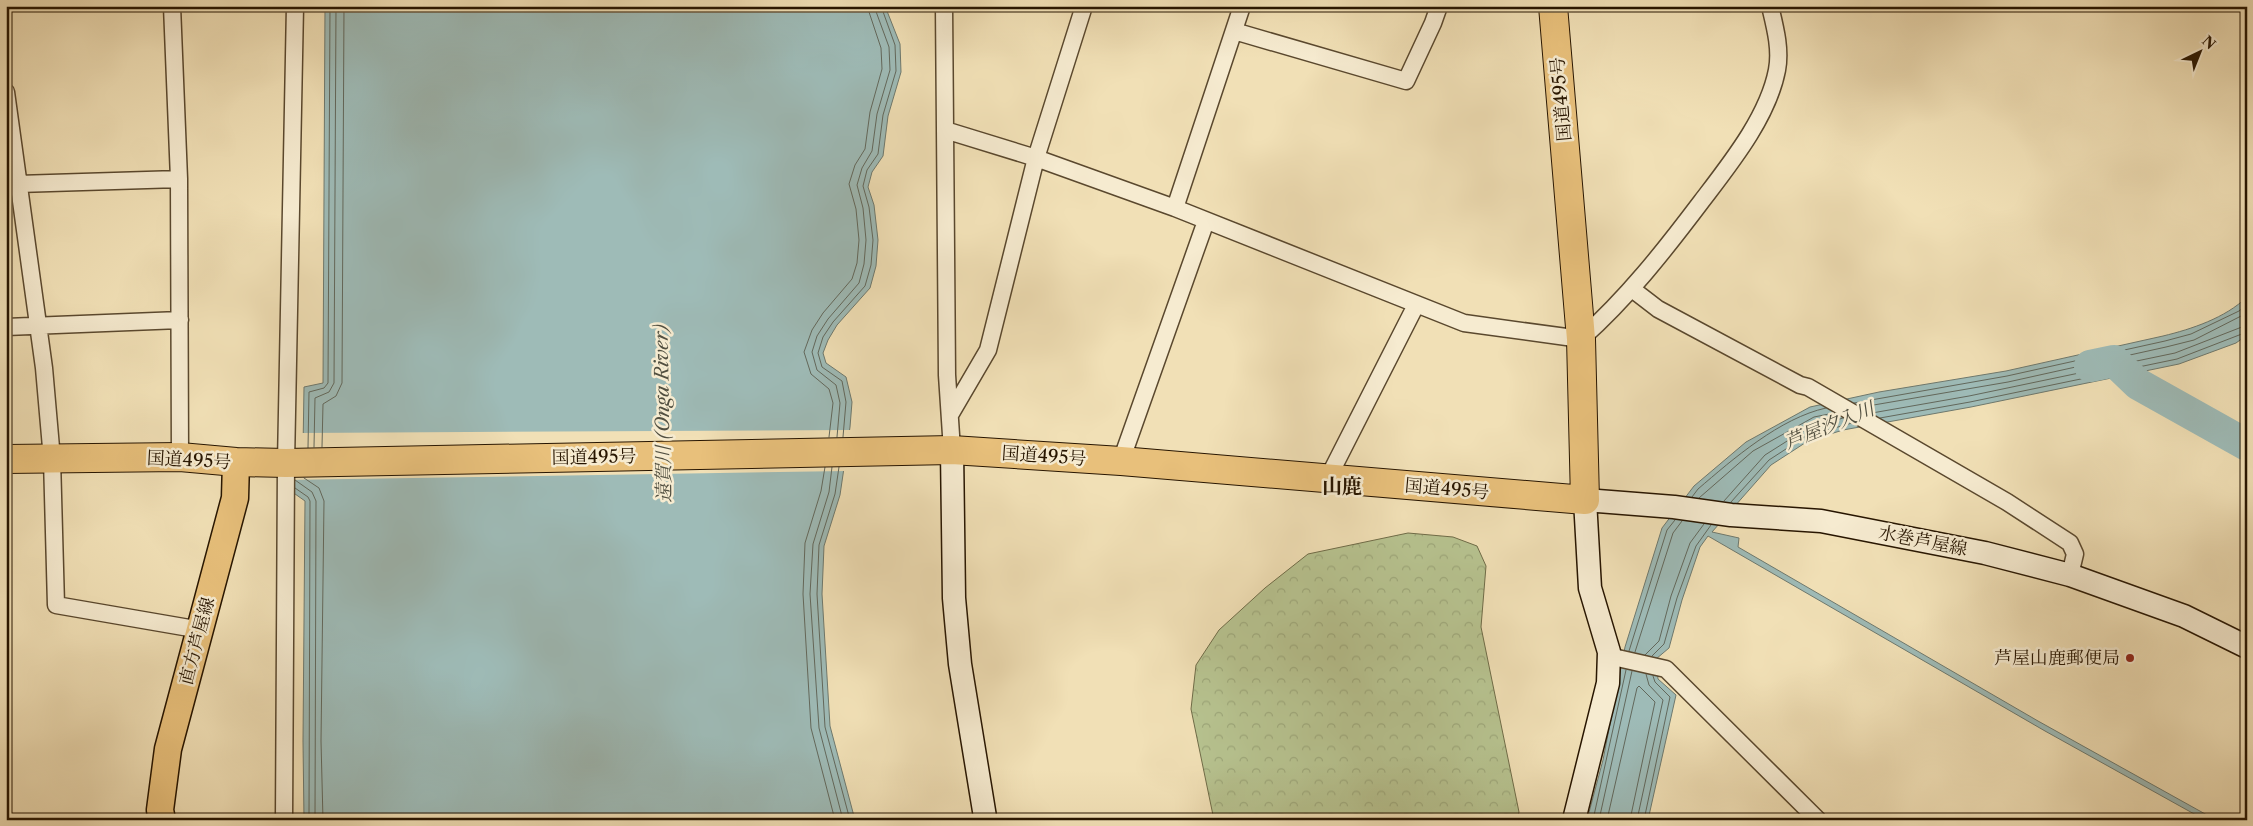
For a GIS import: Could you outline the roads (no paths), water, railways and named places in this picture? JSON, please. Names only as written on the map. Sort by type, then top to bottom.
[{"type":"highway","name":"国道495号","points":[[6,460],[180,457],[236,462],[286,463],[952,450],[1122,461],[1584,500],[1581,339],[1553,6]]},
{"type":"main road","name":"直方芦屋線","points":[[162,820],[160,810],[168,749],[235,498],[236,462]]},
{"type":"street","points":[[172,6],[179,179],[180,457]]},
{"type":"street","points":[[284,820],[286,463],[295,6]]},
{"type":"street","points":[[944,6],[947,375],[952,450],[954,598],[959,655],[985,819]]},
{"type":"street","points":[[950,415],[988,350],[1036,158],[1084,6]]},
{"type":"street","points":[[1175,208],[1242,6]]},
{"type":"street","points":[[1234,31],[1406,81],[1434,22],[1439,6]]},
{"type":"street","points":[[945,130],[1036,158],[1175,208],[1464,323],[1581,339],[1650,270],[1731,163],[1768,101],[1777,69],[1777,40],[1770,6]]},
{"type":"street","points":[[6,92],[10,144],[18,184],[38,324],[52,458],[56,606],[201,630]]},
{"type":"street","points":[[18,184],[179,179]]},
{"type":"street","points":[[1122,461],[1206,221]]},
{"type":"street","points":[[1632,289],[1658,309],[1800,385],[1808,387],[2007,502],[2070,543],[2075,554],[2070,575]]},
{"type":"street","points":[[1328,478],[1416,305]]},
{"type":"street","points":[[6,327],[38,324],[180,320]]},
{"type":"street","points":[[1574,820],[1608,683],[1611,655],[1590,588],[1584,500]]},
{"type":"street","name":"水巻芦屋線","points":[[1584,500],[1674,507],[1731,515],[1821,521],[1985,552],[2070,575],[2184,616],[2247,647]]},
{"type":"street","points":[[1611,655],[1666,669],[1818,820]]},
{"type":"water","name":"遠賀川 (Onga River)","points":[[325,6],[885,6],[900,44],[901,72],[888,116],[883,156],[872,172],[868,187],[874,205],[878,240],[876,266],[870,288],[837,325],[823,353],[826,363],[846,377],[852,402],[840,495],[824,546],[822,594],[830,726],[855,820],[304,820],[305,501],[281,484],[303,449],[304,387],[323,383]]},
{"type":"water","points":[[2247,297],[2247,335],[2236,343],[2179,364],[1971,407],[1843,430],[1808,441],[1771,465],[1712,532],[1739,538],[1738,547],[2038,721],[2216,820],[2205,820],[2045,731],[1708,536],[1700,547],[1682,600],[1669,648],[1656,659],[1658,679],[1676,695],[1648,820],[1587,820],[1603,760],[1625,647],[1662,528],[1694,486],[1746,442],[1810,407],[1879,392],[2006,371],[2163,336],[2208,322],[2229,311]]},
{"type":"waterway","name":"芦屋汐入川","points":[[2090,366],[2114,361],[2138,384],[2247,445]]},
{"type":"place","name":"芦屋山鹿郵便局","points":[[2130,658]]},
{"type":"district","name":"山鹿","points":[[1342,486]]}]
